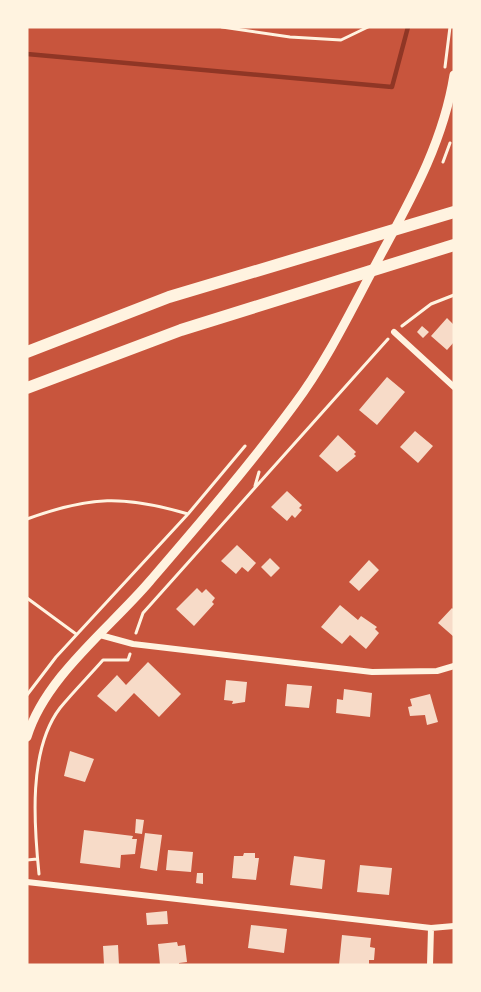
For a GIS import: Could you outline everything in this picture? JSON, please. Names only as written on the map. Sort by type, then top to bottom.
[{"type":"highway","points":[[27,352],[169,297],[454,212]]},
{"type":"highway","points":[[27,388],[181,330],[454,245]]},
{"type":"main road","points":[[27,737],[42,702],[177,549],[295,404],[350,311],[415,190],[440,136],[454,75]]},
{"type":"street","points":[[394,332],[454,387]]},
{"type":"street","points":[[100,635],[133,644],[372,672],[437,671],[454,666]]},
{"type":"street","points":[[27,882],[430,928],[454,926]]},
{"type":"street","points":[[430,928],[430,965]]},
{"type":"lane","points":[[222,27],[290,37],[341,40],[368,27]]},
{"type":"path","points":[[39,883],[37,859],[39,756],[48,729],[59,709],[103,660],[128,660],[143,613],[394,332],[431,304],[454,295]]},
{"type":"path","points":[[27,695],[56,657],[188,514],[246,445]]},
{"type":"path","points":[[27,519],[69,506],[111,499],[152,504],[188,514]]},
{"type":"path","points":[[27,598],[76,635]]},
{"type":"path","points":[[27,861],[37,859]]},
{"type":"building","points":[[447,318],[454,325],[454,342],[447,350],[431,336]]},
{"type":"building","points":[[422,326],[429,332],[423,338],[417,332]]},
{"type":"building","points":[[387,377],[405,392],[377,425],[359,410]]},
{"type":"building","points":[[415,431],[433,446],[418,463],[400,447]]},
{"type":"building","points":[[338,435],[356,452],[354,454],[356,456],[337,472],[319,456]]},
{"type":"building","points":[[287,491],[302,505],[299,508],[302,510],[295,518],[292,515],[287,521],[271,507]]},
{"type":"building","points":[[237,545],[256,563],[248,572],[242,567],[236,574],[221,561]]},
{"type":"building","points":[[270,558],[280,568],[271,577],[261,567]]},
{"type":"building","points":[[369,560],[379,570],[359,591],[349,582]]},
{"type":"building","points":[[197,588],[202,593],[206,589],[215,598],[212,602],[214,604],[194,626],[176,609]]},
{"type":"building","points":[[340,605],[358,620],[361,616],[377,627],[375,629],[379,633],[366,649],[350,635],[342,644],[321,627]]},
{"type":"building","points":[[452,608],[454,610],[454,637],[438,623]]},
{"type":"building","points":[[148,662],[181,694],[159,717],[134,693],[116,712],[97,696],[117,675],[126,685]]},
{"type":"building","points":[[226,680],[247,682],[245,702],[232,704],[233,701],[224,700]]},
{"type":"building","points":[[287,684],[312,686],[309,708],[285,706]]},
{"type":"building","points":[[344,689],[372,693],[370,717],[336,713],[337,699],[343,700]]},
{"type":"building","points":[[430,694],[438,722],[427,725],[425,715],[410,716],[408,707],[412,706],[410,699]]},
{"type":"building","points":[[70,751],[94,759],[85,782],[64,776]]},
{"type":"building","points":[[136,819],[144,820],[142,834],[135,833]]},
{"type":"building","points":[[84,830],[133,836],[132,839],[137,839],[135,854],[121,855],[120,868],[80,863]]},
{"type":"building","points":[[145,833],[162,835],[157,871],[140,868]]},
{"type":"building","points":[[168,850],[193,852],[191,872],[166,870]]},
{"type":"building","points":[[244,853],[255,853],[255,858],[259,858],[256,880],[232,878],[234,856],[243,856]]},
{"type":"building","points":[[294,856],[325,860],[322,889],[290,885]]},
{"type":"building","points":[[360,865],[392,868],[389,895],[357,892]]},
{"type":"building","points":[[197,873],[203,873],[203,884],[196,883]]},
{"type":"building","points":[[167,911],[168,924],[147,925],[146,913]]},
{"type":"building","points":[[251,925],[287,929],[284,953],[248,948]]},
{"type":"building","points":[[342,935],[371,938],[370,947],[375,948],[374,960],[369,960],[369,965],[339,965]]},
{"type":"building","points":[[177,942],[178,946],[185,945],[187,962],[179,963],[179,965],[160,965],[158,944]]},
{"type":"building","points":[[118,945],[119,965],[104,965],[103,946]]},
{"type":"waterway","points":[[27,54],[392,87],[408,27]]}]
